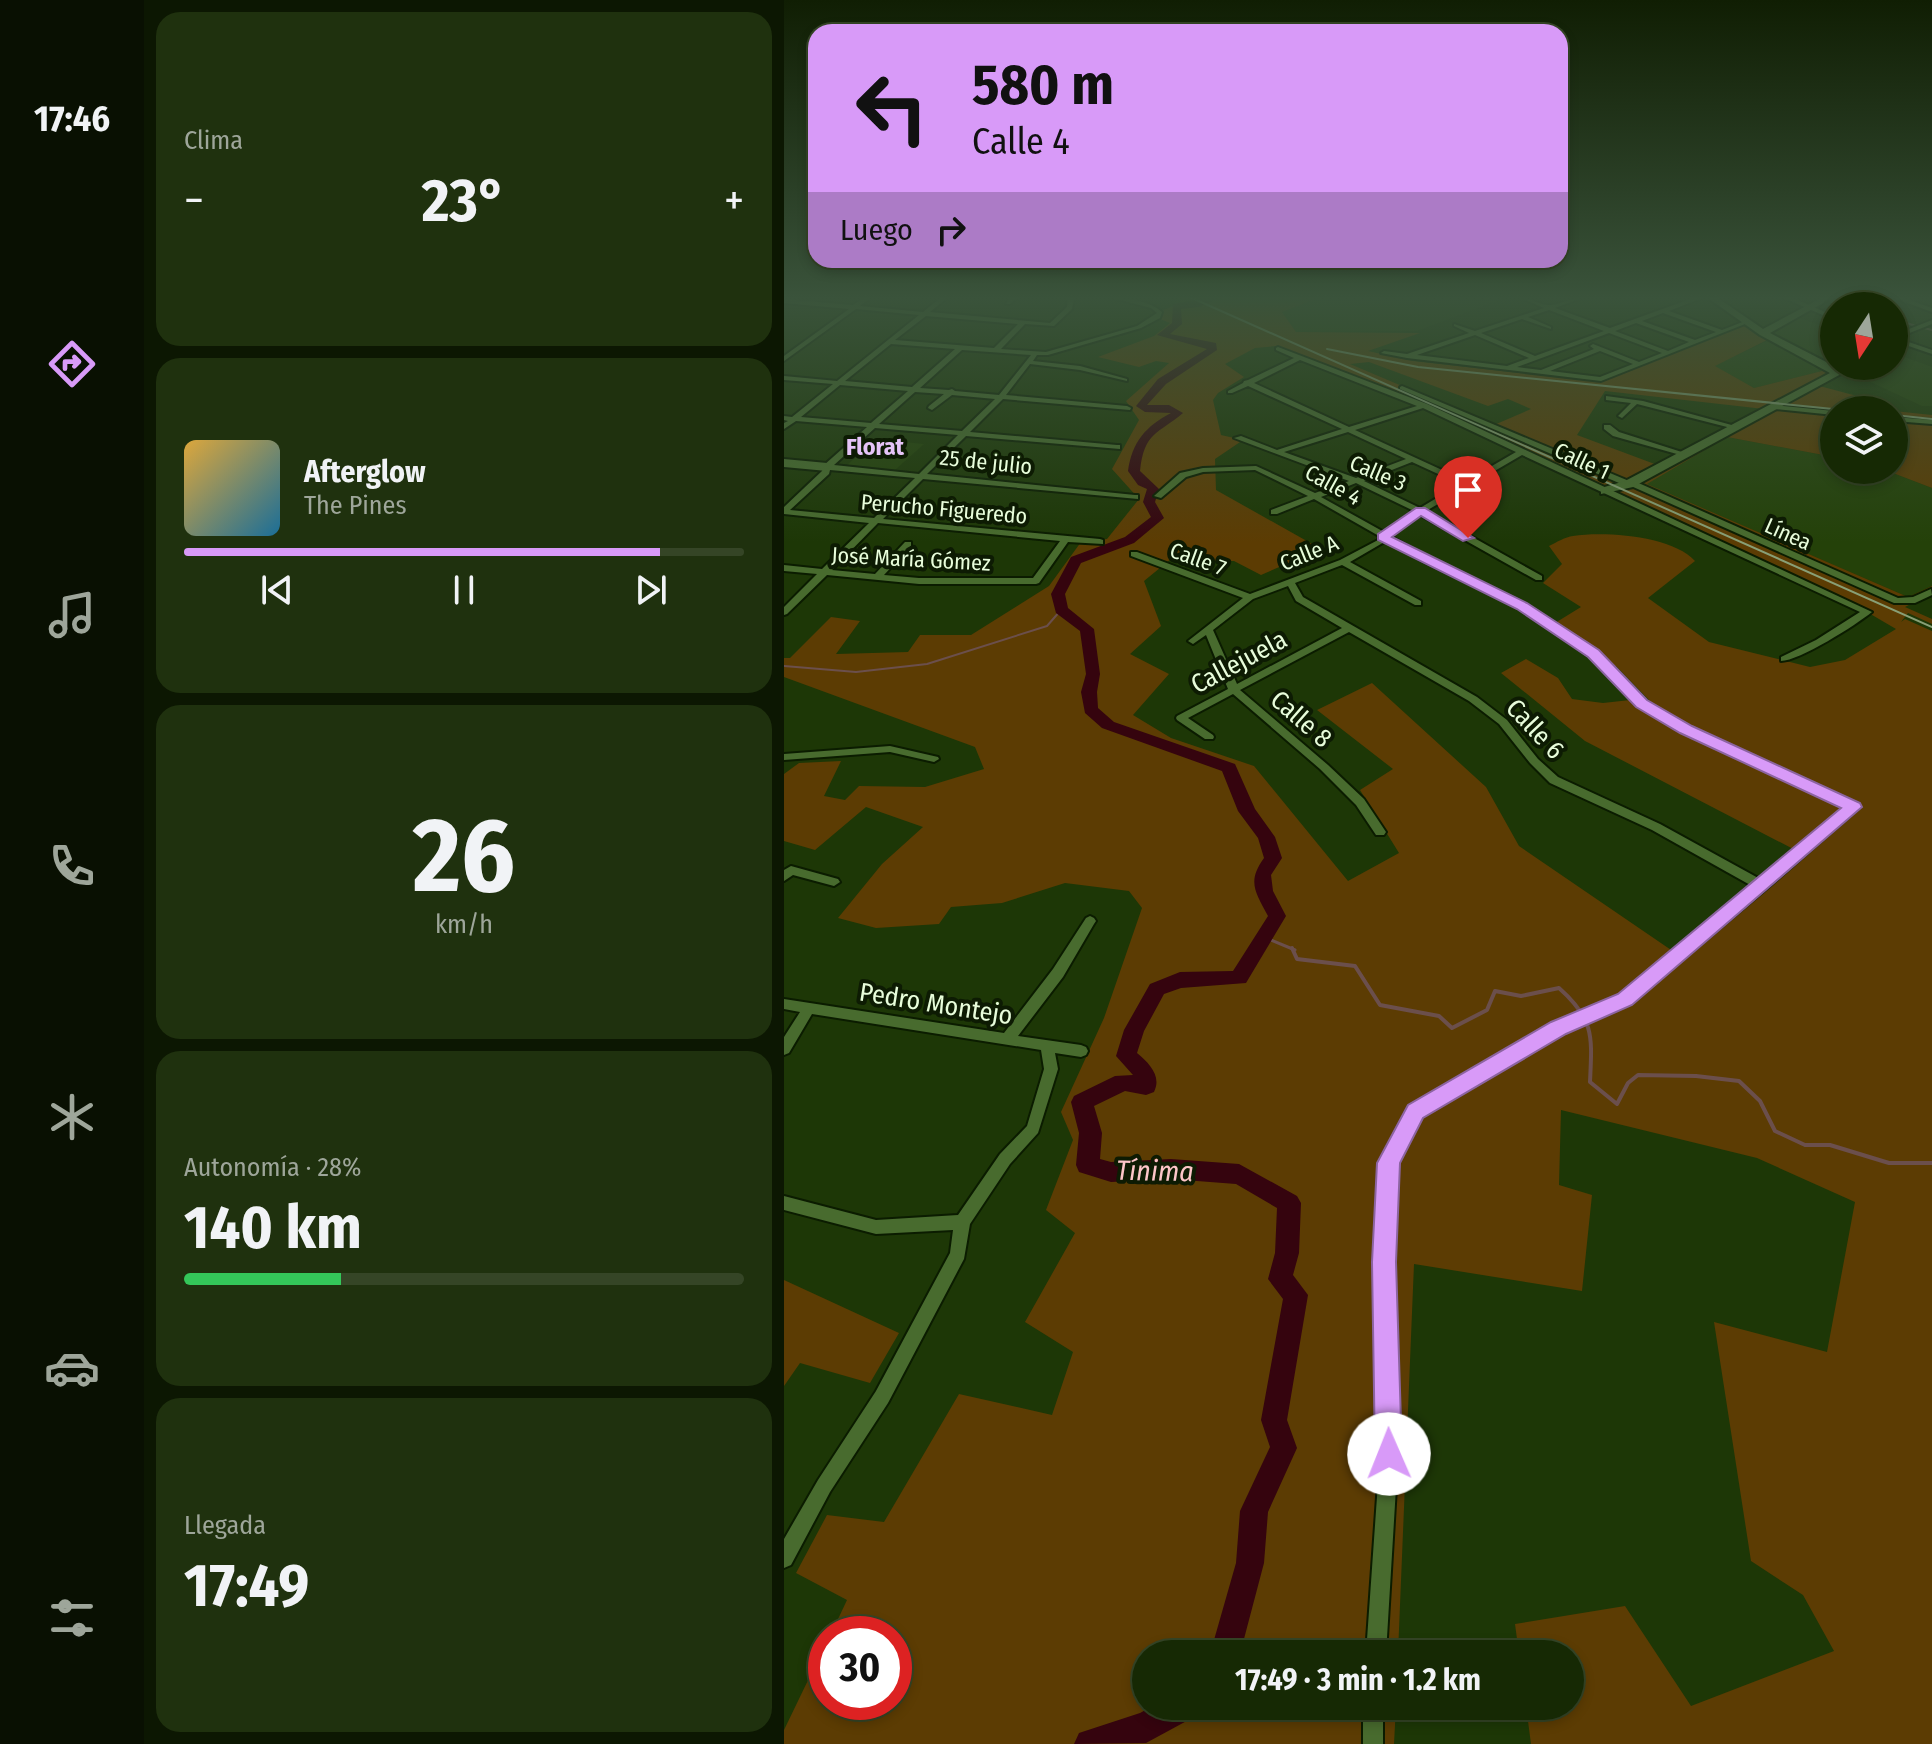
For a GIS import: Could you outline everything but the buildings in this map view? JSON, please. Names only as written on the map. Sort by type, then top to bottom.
[{"type":"street","points":[[799,379],[1127,408]]},
{"type":"street","points":[[784,427],[843,379]]},
{"type":"street","points":[[784,511],[826,472],[827,467],[924,379]]},
{"type":"street","points":[[784,612],[1003,395],[1014,379]]},
{"type":"street","points":[[1230,392],[1252,379]]},
{"type":"street","name":"Calle 1","points":[[1355,379],[1424,406],[1867,612],[1784,659]]},
{"type":"street","points":[[1605,491],[1630,484],[1826,379]]},
{"type":"street","points":[[1246,382],[1466,484]]},
{"type":"street","name":"Línea","points":[[1402,388],[1897,601],[1915,600],[1931,592]]},
{"type":"street","points":[[932,408],[952,391]]},
{"type":"street","points":[[1609,398],[1735,427]]},
{"type":"street","points":[[1622,416],[1634,404]]},
{"type":"street","points":[[1280,451],[1424,406]]},
{"type":"street","points":[[1775,407],[1820,412]]},
{"type":"street","points":[[784,418],[1117,447]]},
{"type":"street","points":[[1908,420],[1932,422]]},
{"type":"street","points":[[1607,427],[1616,434],[1684,454]]},
{"type":"street","name":"Calle 3","points":[[1238,438],[1280,451],[1420,511],[1539,578]]},
{"type":"street","name":"Calle A","points":[[1193,641],[1250,597],[1343,562],[1382,541],[1383,537],[1420,511],[1521,452]]},
{"type":"street","points":[[1274,512],[1413,459]]},
{"type":"street","name":"25 de julio","points":[[784,463],[1135,497]]},
{"type":"street","name":"Calle 4","points":[[1158,496],[1183,475],[1240,467],[1256,468],[1316,497],[1383,537],[1522,606],[1594,654],[1642,704],[1686,730],[1854,807],[1762,886]]},
{"type":"street","name":"Perucho Figueredo","points":[[784,511],[1100,542]]},
{"type":"street","name":"José María Gómez","points":[[784,568],[876,578],[1036,581],[1066,539]]},
{"type":"street","points":[[876,578],[908,544]]},
{"type":"street","name":"Calle 7","points":[[1134,554],[1250,597]]},
{"type":"street","points":[[1343,562],[1418,603]]},
{"type":"street","name":"Calle 6","points":[[1290,582],[1299,599],[1473,699],[1503,722],[1534,761],[1554,780],[1656,827],[1762,886]]},
{"type":"street","name":"Callejuela","points":[[1209,737],[1181,718],[1347,629]]},
{"type":"street","name":"Calle 8","points":[[1209,631],[1234,690],[1360,802],[1380,832]]},
{"type":"street","points":[[784,757],[890,749],[934,759]]},
{"type":"street","points":[[784,877],[791,870],[834,882]]},
{"type":"street","points":[[1377,1640],[1389,1454],[1384,1262],[1389,1163],[1415,1111],[1558,1028],[1625,1000],[1762,886]]},
{"type":"street","points":[[1008,1039],[1058,973],[1090,921]]},
{"type":"street","name":"Pedro Montejo","points":[[784,1004],[1081,1051]]},
{"type":"street","points":[[784,1049],[809,1008]]},
{"type":"street","points":[[784,1558],[824,1486],[882,1397],[958,1254],[962,1222],[992,1176],[1033,1129],[1051,1069],[1047,1045]]},
{"type":"street","points":[[784,1203],[876,1227],[962,1222]]},
{"type":"street","points":[[1373,1720],[1373,1744]]},
{"type":"shaded area","points":[[1150,379],[1240,379],[1218,393],[1213,400],[1221,435],[1243,440],[1215,459],[1216,490],[1321,549],[1261,575],[1234,561],[1203,561],[1177,554],[1144,581],[1161,626],[1130,654],[1169,674],[1133,715],[1171,738],[1254,766],[1348,881],[1399,853],[1360,790],[1393,769],[1317,710],[1372,683],[1486,787],[1519,846],[1677,954],[1799,852],[1585,741],[1501,673],[1526,659],[1558,678],[1572,699],[1603,703],[1639,699],[1674,728],[1851,810],[1859,804],[1684,724],[1651,702],[1616,666],[1608,667],[1555,623],[1581,607],[1543,583],[1562,564],[1549,546],[1570,537],[1602,534],[1638,537],[1671,546],[1695,561],[1648,598],[1709,642],[1810,667],[1845,660],[1896,629],[1867,612],[1424,406],[1358,379],[1386,379],[1494,425],[1531,409],[1508,399],[1488,406],[1416,379],[1600,382],[1607,379],[1739,379],[1754,388],[1788,379],[1819,379],[1812,384],[1857,396],[1820,396],[1820,454],[1727,437],[1647,484],[1908,597],[1932,586],[1932,593],[1905,607],[1932,619],[1932,624],[1908,613],[1901,622],[1905,619],[1932,631],[1932,1744],[1531,1744],[1528,1720],[1584,1720],[1584,1640],[1517,1640],[1515,1624],[1625,1606],[1691,1706],[1834,1651],[1803,1595],[1751,1561],[1714,1322],[1827,1352],[1855,1202],[1757,1158],[1561,1110],[1559,1185],[1592,1195],[1582,1291],[1414,1264],[1399,1640],[1132,1640],[1132,1720],[1395,1720],[1394,1744],[784,1744],[784,1730],[808,1680],[808,1720],[912,1720],[912,1616],[839,1616],[847,1600],[796,1573],[827,1515],[884,1522],[959,1394],[1052,1415],[1073,1352],[1025,1322],[1075,1233],[1046,1210],[1073,1140],[1061,1112],[1104,1018],[1142,908],[1129,891],[1065,883],[1002,903],[951,907],[939,924],[876,928],[838,918],[882,864],[923,827],[866,807],[815,850],[784,841],[784,774],[799,763],[841,761],[824,796],[845,800],[859,786],[925,787],[984,769],[975,747],[784,677],[784,658],[790,658],[831,617],[860,621],[836,654],[908,652],[920,635],[971,635],[1049,586],[1081,542],[1107,539],[1139,499],[1112,469],[1139,420],[1126,401]],"holes":[[[1605,391],[1764,409],[1660,466],[1577,435]]]},
{"type":"shaded area","points":[[1738,379],[1788,379],[1754,388]]},
{"type":"shaded area","points":[[1932,379],[1932,406],[1922,406],[1908,399],[1908,396],[1900,396],[1866,380]]},
{"type":"shaded area","points":[[1908,412],[1932,415],[1932,488],[1908,479]]},
{"type":"shaded area","points":[[1727,437],[1820,454],[1820,484],[1908,484],[1908,479],[1932,488],[1932,586],[1908,597],[1646,484]]},
{"type":"shaded area","points":[[877,439],[924,444],[895,470],[847,465]]},
{"type":"shaded area","points":[[784,1280],[899,1333],[870,1383],[800,1363],[784,1386]]},
{"type":"waterway","name":"Tínima","points":[[1166,379],[1141,406],[1169,408],[1178,413],[1155,426],[1145,438],[1136,455],[1134,471],[1142,482],[1153,489],[1149,502],[1158,518],[1129,540],[1076,560],[1058,594],[1061,610],[1087,629],[1093,674],[1089,692],[1090,710],[1108,725],[1229,768],[1247,811],[1266,837],[1273,858],[1262,874],[1264,891],[1277,916],[1239,978],[1180,980],[1157,989],[1134,1030],[1126,1056],[1143,1070],[1146,1086],[1123,1082],[1082,1102],[1090,1133],[1087,1165],[1111,1172],[1171,1169],[1239,1174],[1289,1203],[1287,1253],[1280,1279],[1296,1295],[1274,1420],[1284,1448],[1254,1511],[1250,1563],[1229,1640]]},
{"type":"waterway","points":[[784,666],[856,672],[927,664],[1047,626],[1061,610]]},
{"type":"waterway","points":[[1264,937],[1292,949]]},
{"type":"waterway","points":[[1292,949],[1297,959],[1355,966],[1380,1005],[1439,1016],[1452,1028],[1487,1010],[1495,991],[1521,996],[1559,988],[1579,1010],[1589,1030],[1590,1082],[1617,1104],[1628,1083],[1638,1075],[1696,1076],[1739,1081],[1760,1101],[1775,1131],[1805,1145],[1830,1145],[1889,1163],[1932,1163]]},
{"type":"waterway","name":"Tínima","points":[[1090,1744],[1146,1727],[1158,1720]]},
{"type":"railway","points":[[1375,379],[1932,627]]},
{"type":"railway","points":[[1540,379],[1820,408]]},
{"type":"railway","points":[[1908,416],[1932,419]]},
{"type":"district","name":"Florat","points":[[875,447]]},
{"type":"route","points":[[1389,1454],[1384,1262],[1389,1163],[1415,1111],[1558,1028],[1625,1000],[1854,807],[1686,730],[1642,704],[1594,654],[1522,606],[1383,537],[1420,511],[1468,538]]}]
